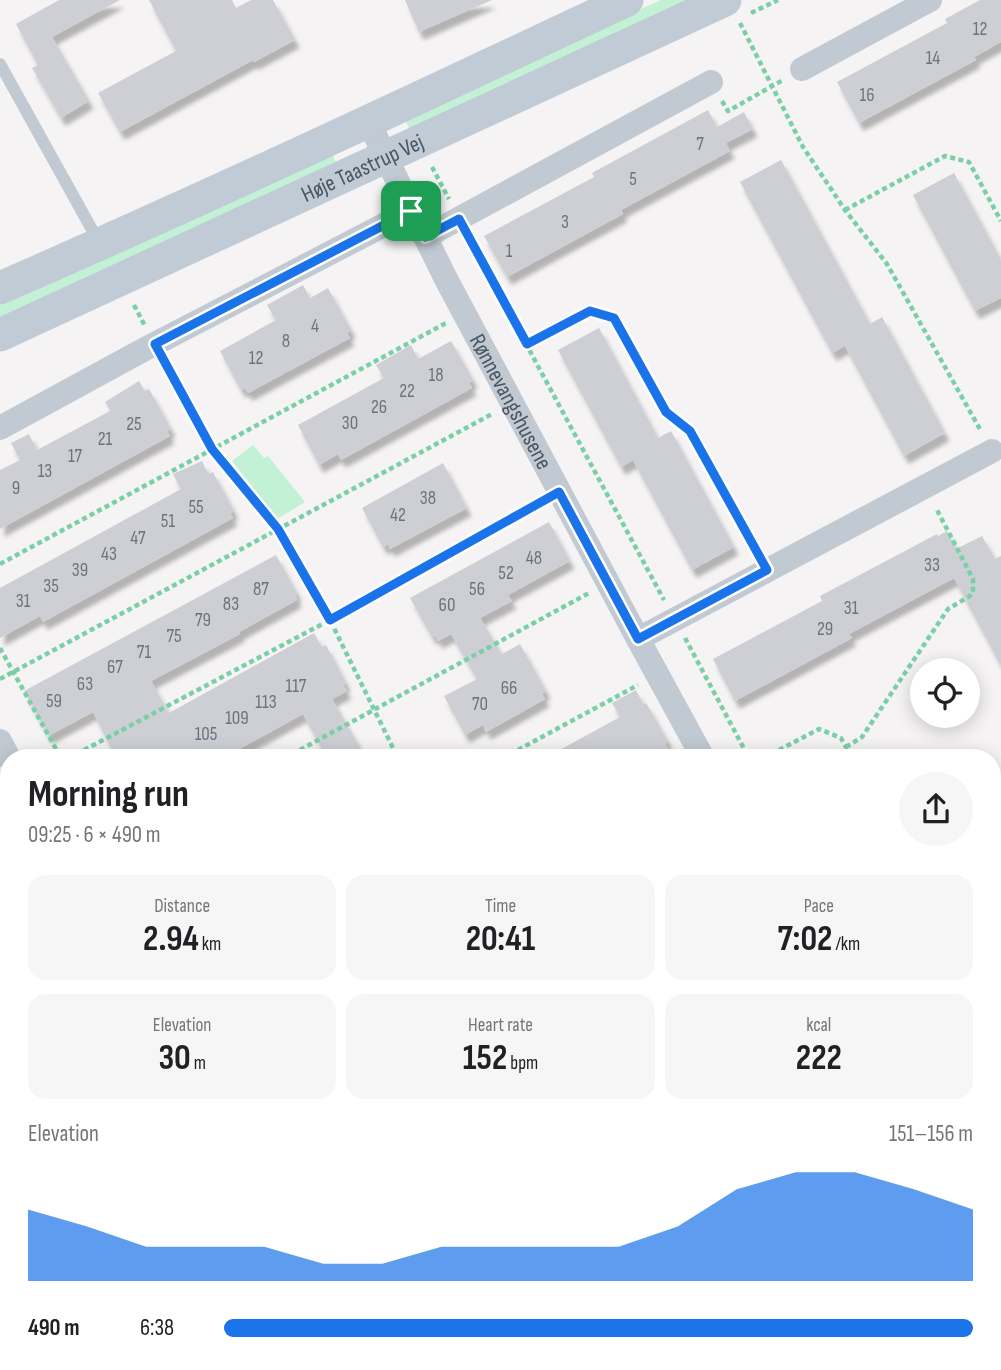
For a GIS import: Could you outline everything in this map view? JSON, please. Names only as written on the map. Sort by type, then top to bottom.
[{"type":"street","name":"Høje Taastrup Vej","points":[[0,288],[627,0]]},
{"type":"street","points":[[802,69],[930,0]]},
{"type":"street","name":"Høje Taastrup Vej","points":[[0,335],[385,157],[731,10]]},
{"type":"street","points":[[425,237],[711,82]]},
{"type":"street","name":"Rønnevangshusene","points":[[368,121],[464,313],[698,749]]},
{"type":"street","points":[[0,428],[411,211]]},
{"type":"street","points":[[638,639],[992,451]]},
{"type":"lane","points":[[0,64],[100,244]]},
{"type":"path","points":[[778,0],[731,10],[803,147],[845,210],[887,264],[992,451]]},
{"type":"path","points":[[711,82],[728,111],[802,69]]},
{"type":"path","points":[[845,210],[945,156],[969,162],[1001,221]]},
{"type":"path","points":[[430,163],[744,749]]},
{"type":"path","points":[[134,304],[212,449],[278,529],[330,620],[394,749]]},
{"type":"path","points":[[527,344],[590,311],[614,318],[666,412],[690,431],[767,570]]},
{"type":"path","points":[[0,564],[464,313]]},
{"type":"path","points":[[0,679],[512,403]]},
{"type":"path","points":[[781,749],[819,729],[841,738],[846,747],[862,737],[948,609],[973,592],[973,579],[925,486]]},
{"type":"path","points":[[86,749],[330,620],[559,492]]},
{"type":"path","points":[[302,749],[607,583]]},
{"type":"path","points":[[0,648],[56,749]]},
{"type":"path","points":[[520,749],[657,675]]},
{"type":"green space","points":[[661,0],[694,0],[410,131],[404,117]]},
{"type":"green space","points":[[331,152],[337,164],[0,320],[0,304]]},
{"type":"green space","points":[[253,445],[264,458],[268,456],[305,502],[277,519],[232,461]]},
{"type":"building","points":[[59,0],[120,0],[52,37],[89,101],[61,118],[32,68],[38,65],[16,24]]},
{"type":"building","points":[[149,0],[232,0],[236,8],[251,0],[273,0],[295,40],[120,132],[98,93],[176,51]]},
{"type":"building","points":[[405,0],[492,0],[419,32]]},
{"type":"building","points":[[980,0],[1001,0],[1001,42],[974,57],[976,60],[859,123],[837,82],[947,23],[945,19]]},
{"type":"building","points":[[708,110],[717,127],[744,112],[753,129],[726,143],[730,151],[621,210],[623,214],[507,277],[484,236],[594,177],[592,173]]},
{"type":"building","points":[[781,160],[870,324],[882,317],[945,433],[904,456],[845,346],[832,353],[740,182]]},
{"type":"building","points":[[954,173],[1001,260],[1001,298],[975,311],[913,195]]},
{"type":"building","points":[[303,285],[310,298],[328,288],[351,330],[347,333],[350,338],[248,393],[245,388],[241,390],[220,351],[276,320],[267,305]]},
{"type":"building","points":[[599,328],[658,438],[671,431],[734,547],[692,570],[633,460],[621,467],[558,350]]},
{"type":"building","points":[[451,341],[473,380],[469,383],[472,388],[341,460],[338,454],[319,465],[298,425],[384,378],[376,365],[411,345],[418,359]]},
{"type":"building","points":[[139,381],[145,391],[149,389],[171,429],[167,431],[170,436],[0,529],[0,470],[20,460],[11,443],[29,434],[37,450],[110,411],[105,402]]},
{"type":"building","points":[[202,461],[208,474],[213,472],[234,511],[230,513],[233,518],[43,622],[40,616],[0,638],[0,588],[181,489],[173,474]]},
{"type":"building","points":[[443,463],[467,508],[390,549],[388,544],[383,547],[362,508]]},
{"type":"building","points":[[549,522],[570,561],[508,595],[512,601],[480,618],[502,654],[520,644],[546,691],[542,693],[545,699],[486,732],[483,725],[465,735],[444,696],[477,679],[451,634],[438,641],[435,635],[432,637],[410,598]]},
{"type":"building","points":[[947,531],[956,549],[982,536],[995,559],[1001,556],[1001,666],[954,578],[849,634],[852,638],[735,701],[713,659],[822,601],[820,596]]},
{"type":"building","points":[[276,555],[297,593],[297,600],[151,681],[169,713],[314,633],[322,647],[326,645],[346,683],[343,685],[347,691],[332,699],[361,749],[322,749],[303,714],[239,749],[112,749],[93,712],[48,736],[24,691]]},
{"type":"building","points":[[636,690],[668,741],[665,743],[668,749],[561,749],[620,717],[612,703]]},
{"type":"route","points":[[411,211],[425,237],[459,219],[527,344],[590,311],[614,318],[666,412],[690,431],[767,570],[638,639],[559,492],[330,620],[278,529],[212,449],[155,344],[411,211]]}]
